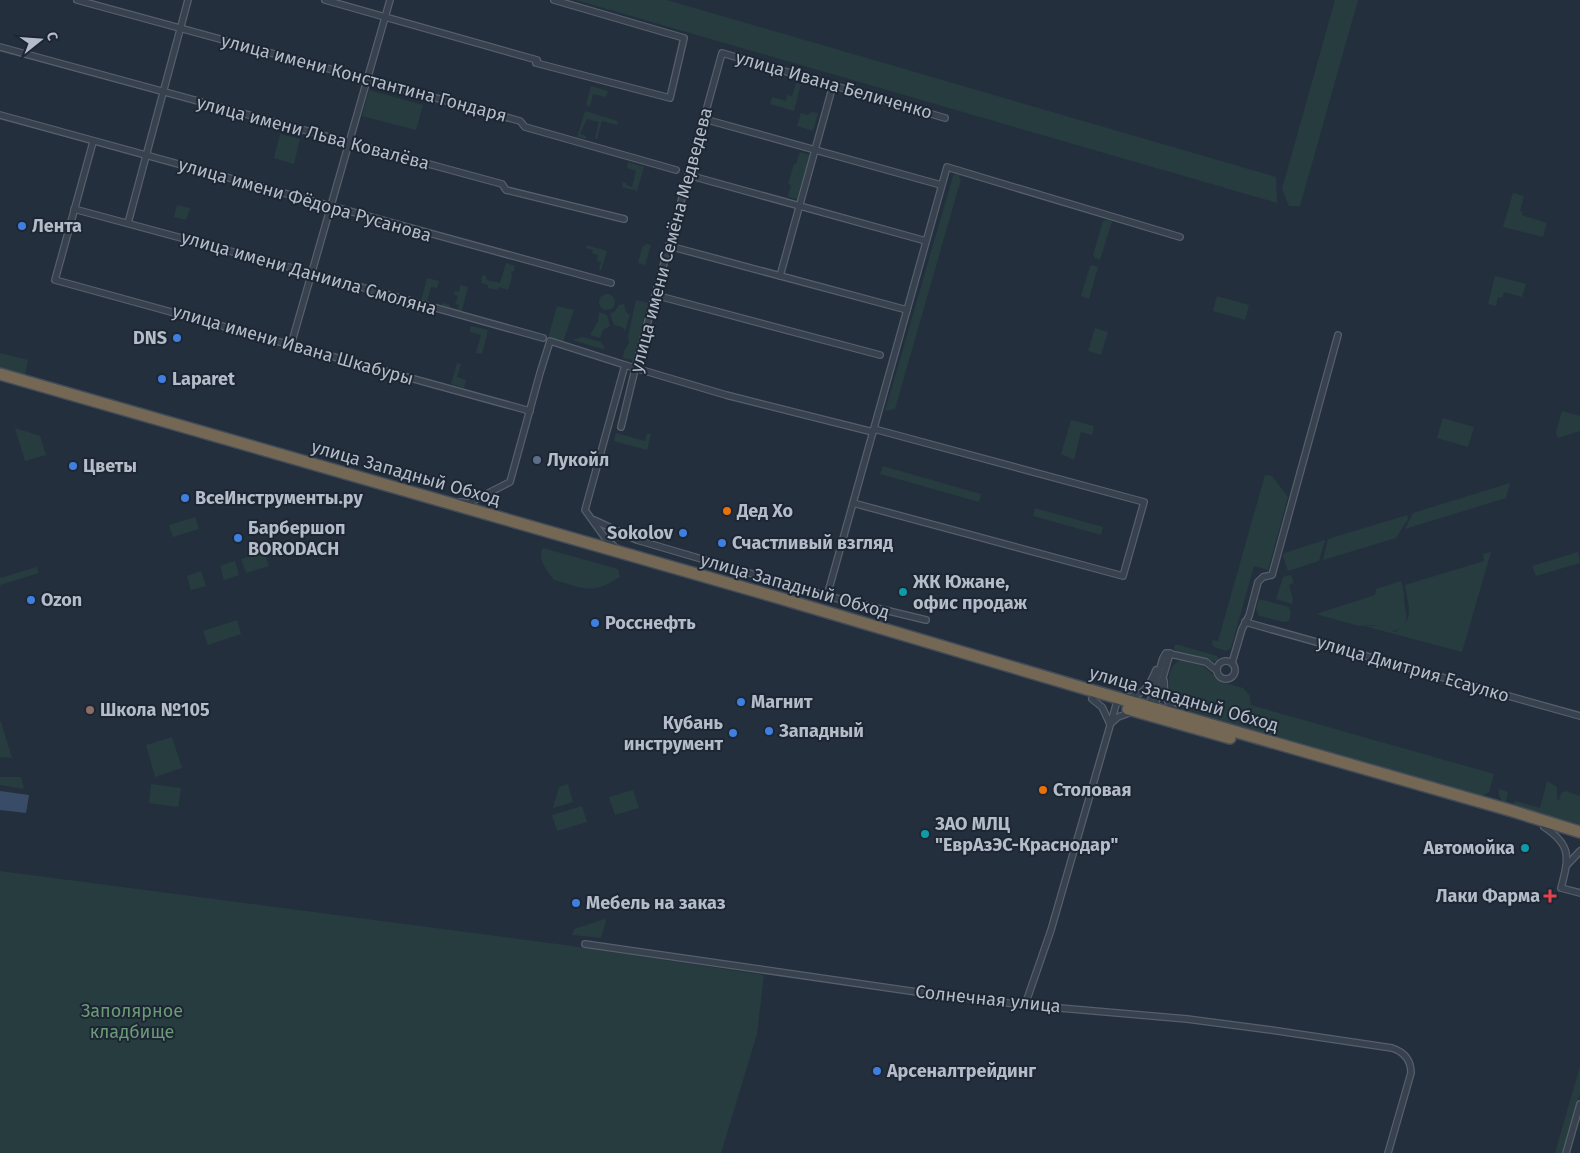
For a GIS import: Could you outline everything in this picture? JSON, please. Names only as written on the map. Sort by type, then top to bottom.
[{"type":"highway","name":"улица Западный Обход","points":[[0,374],[645,561],[776,597],[1148,711],[1580,838]]},
{"type":"highway","name":"улица Западный Обход","points":[[0,382],[525,532],[1092,699],[1114,700]]},
{"type":"highway","name":"улица Западный Обход","points":[[1148,711],[1190,718],[1580,832]]},
{"type":"street","name":"улица имени Константина Гондаря","points":[[77,0],[520,122],[525,127],[676,170]]},
{"type":"street","points":[[128,222],[188,0]]},
{"type":"street","points":[[325,0],[537,62],[670,98],[684,38],[554,0]]},
{"type":"street","points":[[292,345],[390,0]]},
{"type":"street","name":"улица имени Льва Ковалёва","points":[[0,48],[502,184],[506,190],[624,219]]},
{"type":"street","name":"улица Ивана Беличенко","points":[[722,53],[945,118]]},
{"type":"street","name":"улица имени Семёна Медведева","points":[[621,427],[655,295],[722,53]]},
{"type":"street","points":[[780,276],[833,85]]},
{"type":"street","name":"улица имени Фёдора Русанова","points":[[0,115],[611,284]]},
{"type":"street","points":[[704,119],[941,185]]},
{"type":"street","points":[[74,209],[93,142]]},
{"type":"street","points":[[827,596],[946,167],[1180,237]]},
{"type":"street","points":[[688,175],[926,241]]},
{"type":"street","name":"улица имени Даниила Смоляна","points":[[74,209],[128,222],[543,338]]},
{"type":"street","name":"улица имени Ивана Шкабуры","points":[[74,209],[55,280],[530,410]]},
{"type":"street","points":[[669,246],[907,310]]},
{"type":"street","points":[[655,295],[880,355]]},
{"type":"street","points":[[1025,1005],[1051,930],[1110,724],[1114,700],[1143,692],[1149,687],[1158,664],[1166,653],[1206,662],[1216,670],[1220,678],[1229,679],[1235,672],[1232,663],[1260,579],[1272,575],[1338,335]]},
{"type":"street","points":[[414,494],[469,503],[510,482],[550,341],[636,367],[639,370],[726,394],[1144,502],[1123,576],[853,503]]},
{"type":"street","points":[[625,365],[585,510],[613,546],[622,552],[634,555],[645,561]]},
{"type":"street","points":[[592,519],[637,540],[827,596],[926,620]]},
{"type":"street","name":"улица Дмитрия Есаулко","points":[[1246,622],[1580,716]]},
{"type":"street","points":[[1148,711],[1164,677],[1170,653]]},
{"type":"street","points":[[1148,711],[1163,658]]},
{"type":"street","points":[[1216,670],[1220,662],[1227,660],[1232,663]]},
{"type":"street","points":[[1164,677],[1165,694],[1172,708],[1190,718]]},
{"type":"street","points":[[1092,699],[1102,707],[1110,724]]},
{"type":"street","points":[[1110,724],[1124,715],[1148,711]]},
{"type":"street","points":[[1544,827],[1556,835],[1563,844],[1567,865],[1561,888],[1580,893]]},
{"type":"street","points":[[1567,865],[1580,851]]},
{"type":"street","name":"Солнечная улица","points":[[585,944],[917,992],[1271,1030],[1392,1048],[1399,1051],[1408,1060],[1411,1066],[1411,1073],[1388,1153]]},
{"type":"street","points":[[1566,1153],[1580,1104]]},
{"type":"green space","points":[[576,0],[667,0],[1276,177],[1277,203]]},
{"type":"green space","points":[[1335,0],[1358,0],[1300,206],[1289,206],[1282,189]]},
{"type":"green space","points":[[796,83],[801,84],[794,111],[770,104],[772,97],[786,101],[787,95],[792,96]]},
{"type":"green space","points":[[591,86],[608,91],[606,97],[593,94],[590,107],[586,105]]},
{"type":"green space","points":[[369,90],[423,105],[416,130],[362,116]]},
{"type":"green space","points":[[585,111],[618,121],[617,125],[602,121],[597,139],[595,138],[599,122],[587,119],[580,134],[586,136],[586,139],[577,137]]},
{"type":"green space","points":[[811,112],[818,113],[813,131],[797,126],[801,113],[808,115]]},
{"type":"green space","points":[[280,134],[300,139],[294,164],[274,158]]},
{"type":"green space","points":[[800,152],[810,155],[797,199],[788,197],[791,185],[788,184]]},
{"type":"green space","points":[[628,162],[644,167],[637,191],[622,187],[623,182],[632,187],[636,171],[627,168]]},
{"type":"green space","points":[[955,174],[960,175],[959,178],[961,179],[895,409],[885,411],[953,176]]},
{"type":"green space","points":[[1513,193],[1524,196],[1520,211],[1523,212],[1522,215],[1547,223],[1543,237],[1503,227]]},
{"type":"green space","points":[[177,205],[190,208],[186,220],[174,217]]},
{"type":"green space","points":[[1103,221],[1112,221],[1100,260],[1093,255]]},
{"type":"green space","points":[[646,244],[651,245],[645,265],[638,263],[642,248]]},
{"type":"green space","points":[[587,245],[607,251],[601,271],[599,270],[601,262],[597,261],[598,255],[592,253],[593,250],[586,248]]},
{"type":"green space","points":[[506,263],[515,266],[514,271],[511,272],[512,277],[508,290],[499,287],[498,290],[488,288],[488,285],[481,283],[482,275],[486,276],[487,280],[500,283]]},
{"type":"green space","points":[[1090,266],[1098,267],[1089,299],[1081,296]]},
{"type":"green space","points":[[1495,276],[1526,284],[1522,297],[1504,292],[1502,298],[1498,297],[1496,306],[1488,304]]},
{"type":"green space","points":[[427,278],[439,281],[437,288],[431,287],[427,302],[421,301]]},
{"type":"green space","points":[[460,285],[468,287],[461,314],[441,309],[442,306],[437,305],[442,305],[443,303],[458,309],[459,305],[455,304],[458,296],[454,295],[455,291],[459,292]]},
{"type":"green space","points":[[604,294],[610,294],[615,299],[613,308],[604,310],[599,305],[599,299]]},
{"type":"green space","points":[[1217,296],[1249,305],[1245,320],[1213,311]]},
{"type":"green space","points":[[636,300],[648,303],[633,360],[623,358],[624,351],[629,343],[628,336]]},
{"type":"green space","points":[[624,304],[626,312],[630,315],[625,331],[622,327],[614,325],[610,314],[619,305]]},
{"type":"green space","points":[[557,306],[574,310],[563,342],[548,338]]},
{"type":"green space","points":[[599,312],[607,315],[610,326],[603,330],[600,338],[590,335],[598,321]]},
{"type":"green space","points":[[471,326],[488,330],[482,354],[476,353],[481,335],[470,332]]},
{"type":"green space","points":[[1095,328],[1108,332],[1101,355],[1088,351]]},
{"type":"green space","points":[[582,337],[601,342],[605,348],[572,340]]},
{"type":"green space","points":[[0,353],[28,360],[25,375],[0,367]]},
{"type":"green space","points":[[457,363],[461,364],[457,377],[466,380],[464,388],[451,384]]},
{"type":"green space","points":[[1562,411],[1580,416],[1580,431],[1558,438],[1556,432]]},
{"type":"green space","points":[[1443,418],[1474,427],[1468,447],[1437,438]]},
{"type":"green space","points":[[1071,420],[1094,426],[1092,435],[1081,432],[1074,460],[1061,454]]},
{"type":"green space","points":[[15,428],[40,436],[46,455],[25,461]]},
{"type":"green space","points":[[616,433],[645,441],[647,433],[651,434],[647,450],[614,441]]},
{"type":"green space","points":[[883,466],[981,494],[979,502],[880,474]]},
{"type":"green space","points":[[1265,475],[1272,476],[1288,497],[1268,570],[1254,566],[1231,648],[1226,651],[1214,647],[1212,644],[1213,640],[1218,641]]},
{"type":"green space","points":[[1510,483],[1506,498],[1405,529],[1413,513]]},
{"type":"green space","points":[[1035,508],[1103,527],[1101,535],[1033,516]]},
{"type":"green space","points":[[1407,515],[1408,519],[1396,538],[1323,560],[1328,539]]},
{"type":"green space","points":[[195,517],[199,529],[173,537],[169,525]]},
{"type":"green space","points":[[1325,540],[1319,561],[1288,571],[1283,556],[1284,553]]},
{"type":"green space","points":[[543,548],[618,569],[620,577],[602,586],[588,589],[554,580],[542,561],[541,552]]},
{"type":"green space","points":[[264,552],[269,566],[246,573],[241,559]]},
{"type":"green space","points":[[1491,552],[1462,652],[1364,626],[1374,625],[1359,626],[1316,614],[1375,595],[1376,589],[1401,581],[1404,591],[1404,624],[1408,617],[1409,606],[1405,585],[1484,561],[1483,554]]},
{"type":"green space","points":[[1578,552],[1580,563],[1536,576],[1532,566]]},
{"type":"green space","points":[[235,561],[239,575],[224,580],[220,566]]},
{"type":"green space","points":[[37,567],[39,573],[0,585],[0,578]]},
{"type":"green space","points":[[201,571],[206,586],[191,590],[187,576]]},
{"type":"green space","points":[[1291,575],[1294,583],[1289,585],[1293,599],[1292,604],[1276,599],[1283,577]]},
{"type":"green space","points":[[1259,599],[1289,607],[1291,612],[1289,621],[1284,622],[1259,616],[1256,609]]},
{"type":"green space","points":[[237,620],[241,634],[208,645],[203,631]]},
{"type":"green space","points":[[1175,645],[1217,656],[1219,660],[1216,662],[1177,652],[1174,648]]},
{"type":"green space","points":[[1180,660],[1203,666],[1221,682],[1243,688],[1250,696],[1251,705],[1494,774],[1489,792],[1482,796],[1370,765],[1182,708],[1173,698],[1169,684],[1171,670]]},
{"type":"green space","points":[[1,722],[12,758],[0,757]]},
{"type":"green space","points":[[172,737],[182,768],[155,777],[146,745]]},
{"type":"green space","points":[[0,777],[21,777],[24,789],[0,785]]},
{"type":"green space","points":[[1547,781],[1557,787],[1557,800],[1559,800],[1561,793],[1566,791],[1580,796],[1580,826],[1506,804],[1499,796],[1499,789],[1508,792],[1506,802],[1514,804],[1515,801],[1540,808]]},
{"type":"green space","points":[[151,784],[181,788],[178,807],[149,803]]},
{"type":"green space","points":[[568,784],[573,802],[553,808],[559,787]]},
{"type":"green space","points":[[633,790],[639,808],[615,815],[609,797]]},
{"type":"green space","points":[[582,806],[587,822],[557,831],[552,815]]},
{"type":"green space","name":"Заполярное кладбище","points":[[0,871],[572,946],[764,975],[757,1034],[721,1153],[0,1153]]},
{"type":"green space","points":[[605,919],[601,938],[572,935],[574,929]]},
{"type":"green space","points":[[1580,1066],[1580,1093],[1563,1153],[1555,1153]]},
{"type":"water","points":[[0,791],[29,795],[26,813],[0,810]]},
{"type":"place","name":"Лента","points":[[22,226]]},
{"type":"place","name":"DNS","points":[[177,338]]},
{"type":"place","name":"Laparet","points":[[162,379]]},
{"type":"place","name":"Лукойл","points":[[537,460]]},
{"type":"place","name":"Цветы","points":[[73,466]]},
{"type":"place","name":"ВсеИнструменты.ру","points":[[185,498]]},
{"type":"place","name":"Дед Хо","points":[[727,511]]},
{"type":"place","name":"Sokolov","points":[[683,533]]},
{"type":"place","name":"Барбершоп BORODACH","points":[[238,538]]},
{"type":"place","name":"Счастливый взгляд","points":[[722,543]]},
{"type":"place","name":"ЖК Южане, офис продаж","points":[[903,592]]},
{"type":"place","name":"Ozon","points":[[31,600]]},
{"type":"place","name":"Росснефть","points":[[595,623]]},
{"type":"place","name":"Магнит","points":[[741,702]]},
{"type":"place","name":"Школа №105","points":[[90,710]]},
{"type":"place","name":"Западный","points":[[769,731]]},
{"type":"place","name":"Кубань инструмент","points":[[733,733]]},
{"type":"place","name":"Столовая","points":[[1043,790]]},
{"type":"place","name":"ЗАО МЛЦ \"ЕврАзЭС-Краснодар\"","points":[[925,834]]},
{"type":"place","name":"Автомойка","points":[[1525,848]]},
{"type":"place","name":"Лаки Фарма","points":[[1550,896]]},
{"type":"place","name":"Мебель на заказ","points":[[576,903]]},
{"type":"place","name":"Арсеналтрейдинг","points":[[877,1071]]}]
